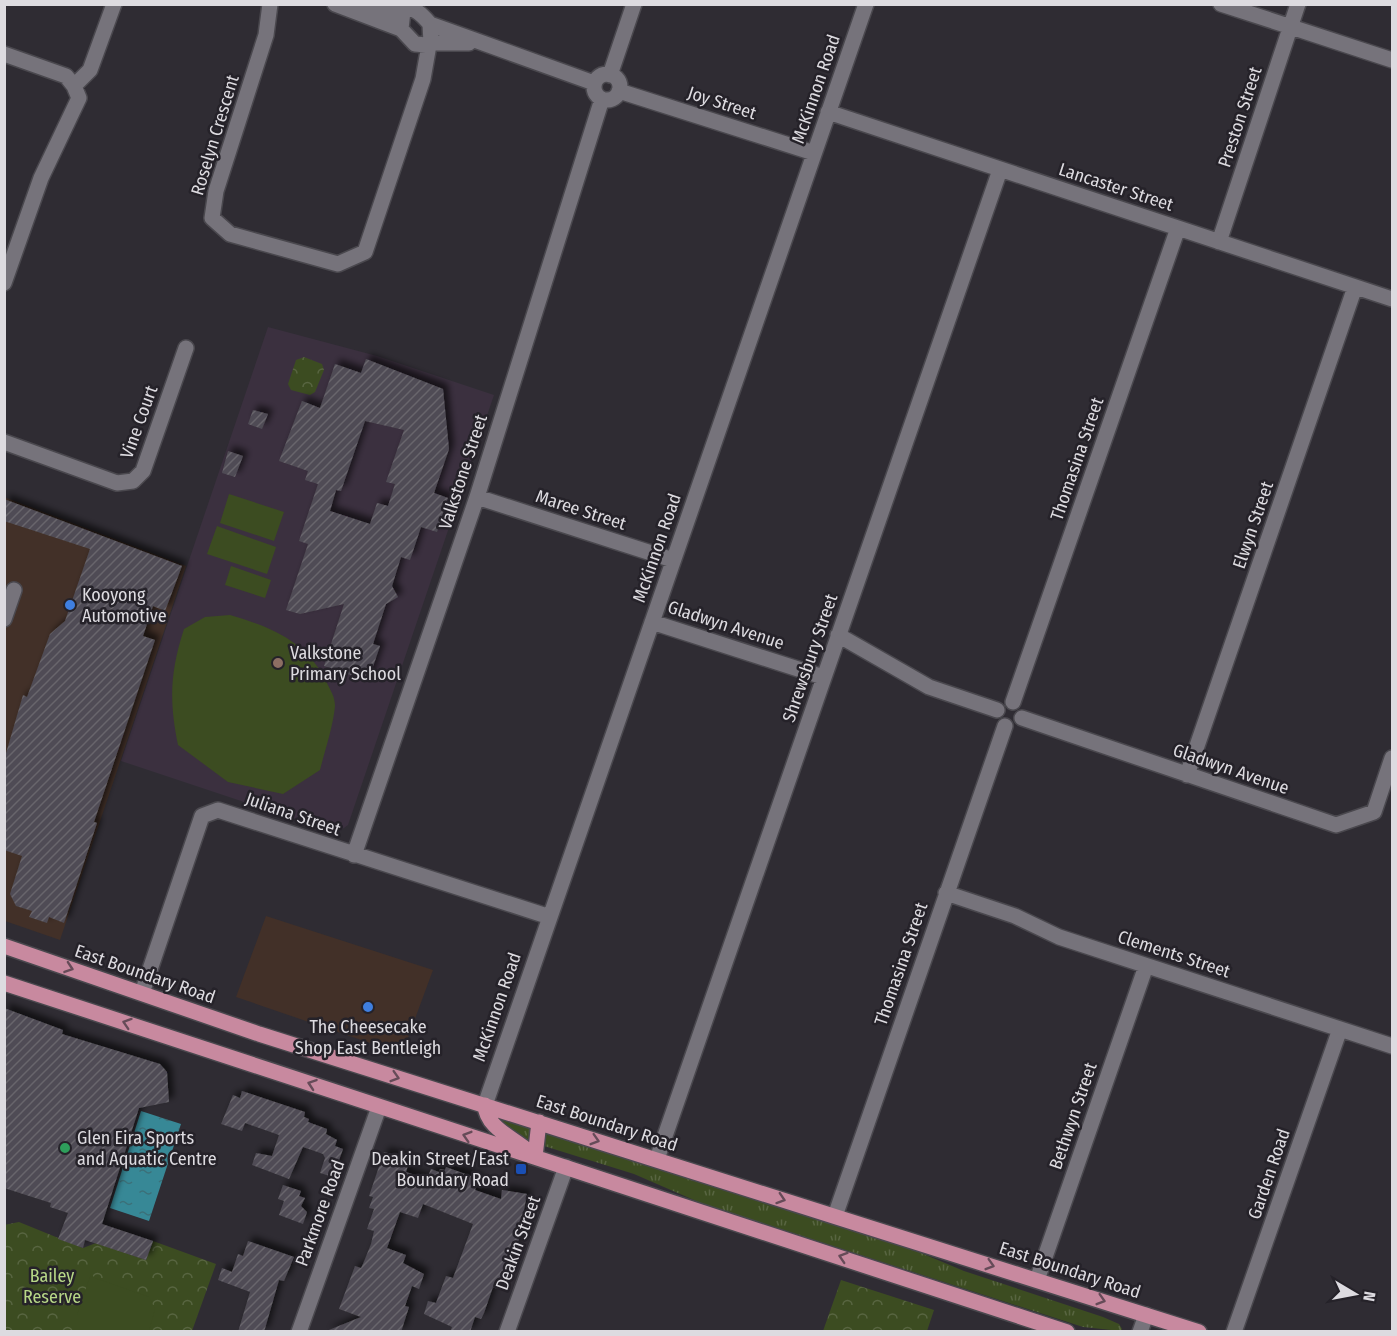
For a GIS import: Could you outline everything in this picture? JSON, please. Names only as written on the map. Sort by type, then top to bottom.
[{"type":"main road","name":"East Boundary Road","points":[[4,946],[259,1034],[1199,1332]]},
{"type":"main road","points":[[4,982],[1067,1332]]},
{"type":"main road","points":[[485,1105],[488,1116],[495,1125],[535,1157]]},
{"type":"main road","points":[[535,1157],[539,1122]]},
{"type":"street","points":[[74,86],[90,70],[114,4]]},
{"type":"street","name":"Roselyn Crescent","points":[[270,4],[266,35],[216,191],[212,218],[230,234],[338,264],[365,252],[423,79],[430,44],[430,24]]},
{"type":"street","points":[[335,4],[354,10],[430,44],[478,43]]},
{"type":"street","points":[[610,75],[634,4]]},
{"type":"street","name":"McKinnon Road","points":[[485,1105],[866,4]]},
{"type":"street","points":[[1221,4],[1392,60]]},
{"type":"street","name":"Preston Street","points":[[1220,242],[1298,4]]},
{"type":"street","points":[[410,8],[406,35],[423,79]]},
{"type":"street","points":[[354,10],[410,8],[430,24],[594,83]]},
{"type":"street","points":[[4,54],[66,76],[74,86],[79,98],[40,177],[4,284]]},
{"type":"street","points":[[603,75],[610,75],[619,83],[619,91],[614,97],[602,99],[596,94],[594,83],[603,75]]},
{"type":"street","name":"Joy Street","points":[[619,91],[814,153]]},
{"type":"street","name":"Valkstone Street","points":[[354,855],[477,497],[602,99]]},
{"type":"street","name":"Lancaster Street","points":[[828,112],[1392,299]]},
{"type":"street","name":"Shrewsbury Street","points":[[657,1159],[1000,170]]},
{"type":"street","name":"Thomasina Street","points":[[1013,702],[1178,228]]},
{"type":"street","name":"Elwyn Street","points":[[1187,775],[1355,287]]},
{"type":"street","name":"Vine Court","points":[[4,442],[117,483],[133,481],[143,471],[186,348]]},
{"type":"street","name":"Maree Street","points":[[477,497],[673,560]]},
{"type":"street","points":[[4,619],[14,590]]},
{"type":"street","name":"Gladwyn Avenue","points":[[652,622],[823,677]]},
{"type":"street","points":[[838,635],[929,687],[997,710]]},
{"type":"street","points":[[1013,702],[1020,706],[1022,718],[1014,726],[1005,726],[997,718],[997,710],[1002,703],[1013,702]]},
{"type":"street","name":"Gladwyn Avenue","points":[[1022,718],[1336,825],[1374,812],[1392,758]]},
{"type":"street","name":"Thomasina Street","points":[[835,1216],[1005,726]]},
{"type":"street","name":"Juliana Street","points":[[142,993],[202,816],[218,810],[550,917]]},
{"type":"street","name":"Clements Street","points":[[946,893],[1015,916],[1059,937],[1392,1046]]},
{"type":"street","name":"Bethwyn Street","points":[[1037,1280],[1146,966]]},
{"type":"street","name":"Garden Road","points":[[1234,1332],[1340,1029]]},
{"type":"street","name":"Parkmore Road","points":[[299,1332],[379,1107]]},
{"type":"street","name":"Deakin Street","points":[[507,1332],[566,1167]]},
{"type":"street","points":[[1140,1332],[1146,1315]]},
{"type":"shaded area","name":"Valkstone Primary School","points":[[268,327],[377,356],[494,395],[348,825],[337,833],[121,761]]},
{"type":"shaded area","points":[[4,497],[186,566],[60,940],[5,921]]},
{"type":"shaded area","points":[[266,916],[433,970],[402,1054],[236,997]]},
{"type":"green space","points":[[304,357],[322,364],[324,370],[315,392],[310,395],[291,390],[288,384],[296,360]]},
{"type":"green space","points":[[229,494],[284,512],[274,541],[220,523]]},
{"type":"green space","points":[[217,526],[276,547],[267,574],[207,554]]},
{"type":"green space","points":[[231,566],[271,580],[265,598],[225,585]]},
{"type":"green space","points":[[230,615],[273,631],[298,646],[318,667],[334,699],[333,722],[320,770],[283,794],[228,782],[178,745],[172,687],[184,629],[205,617]]},
{"type":"green space","points":[[493,1116],[531,1128],[530,1141],[519,1137]]},
{"type":"green space","points":[[546,1132],[902,1245],[964,1271],[1103,1317],[1119,1324],[1122,1329],[1121,1331],[1083,1327],[703,1204],[634,1174],[544,1146],[541,1144]]},
{"type":"green space","name":"Bailey Reserve","points":[[19,1222],[83,1248],[96,1243],[146,1260],[153,1241],[216,1264],[192,1331],[5,1331],[4,1225]]},
{"type":"green space","points":[[91,1274],[95,1278],[149,1297],[155,1309],[149,1331],[77,1331],[77,1315]]},
{"type":"green space","points":[[841,1280],[934,1310],[927,1331],[823,1331]]},
{"type":"water","points":[[141,1111],[181,1124],[149,1221],[110,1208]]},
{"type":"building","points":[[366,359],[443,389],[449,449],[434,493],[448,498],[437,532],[421,527],[410,560],[401,557],[392,586],[398,597],[386,604],[373,644],[380,646],[368,681],[324,666],[344,604],[300,614],[286,610],[308,544],[299,541],[318,484],[305,480],[308,471],[279,461],[302,401],[320,408],[335,364],[361,373]],"holes":[[[365,421],[404,430],[386,482],[395,484],[388,506],[377,503],[370,524],[330,511],[336,490],[341,491]]]},
{"type":"building","points":[[253,410],[268,414],[262,429],[248,424]]},
{"type":"building","points":[[228,451],[243,456],[235,477],[222,473]]},
{"type":"building","points":[[4,499],[182,566],[165,611],[153,606],[143,636],[155,640],[94,822],[97,823],[64,923],[49,917],[47,923],[29,917],[32,911],[16,906],[10,894],[22,856],[4,850],[4,760],[23,695],[27,697],[50,634],[65,621],[90,549],[4,521]]},
{"type":"building","name":"Glen Eira Sports and Aquatic Centre","points":[[4,1008],[63,1030],[62,1034],[160,1064],[167,1072],[169,1102],[139,1108],[102,1224],[153,1241],[146,1260],[85,1240],[83,1248],[58,1239],[68,1213],[50,1207],[51,1203],[4,1188]]},
{"type":"building","points":[[242,1091],[305,1112],[304,1117],[309,1119],[308,1122],[327,1129],[326,1134],[337,1140],[335,1146],[343,1149],[333,1177],[320,1173],[325,1158],[323,1154],[303,1147],[289,1179],[252,1165],[256,1153],[272,1156],[279,1135],[245,1123],[242,1131],[221,1124],[233,1095],[240,1098]]},
{"type":"building","points":[[384,1152],[410,1159],[406,1172],[427,1179],[431,1169],[439,1172],[440,1169],[445,1170],[446,1167],[479,1179],[475,1190],[501,1199],[502,1190],[527,1194],[518,1243],[515,1242],[509,1255],[497,1289],[493,1287],[481,1319],[475,1317],[470,1332],[450,1332],[452,1327],[424,1314],[428,1301],[436,1303],[446,1276],[453,1278],[473,1224],[423,1204],[418,1218],[400,1212],[387,1248],[406,1255],[403,1263],[424,1274],[419,1289],[412,1286],[405,1306],[409,1307],[401,1332],[324,1332],[361,1317],[339,1309],[355,1266],[361,1268],[371,1244],[374,1231],[367,1229],[374,1209],[369,1208],[373,1197],[369,1196]]},
{"type":"building","points":[[283,1185],[301,1191],[299,1196],[305,1198],[301,1206],[307,1212],[303,1224],[279,1215],[284,1201],[278,1199]]},
{"type":"building","points":[[248,1241],[294,1257],[284,1281],[279,1280],[264,1332],[238,1332],[250,1292],[218,1280],[222,1268],[232,1272],[238,1254],[243,1256]]},
{"type":"place","name":"Kooyong Automotive","points":[[70,605]]},
{"type":"place","name":"Valkstone Primary School","points":[[278,663]]},
{"type":"place","name":"The Cheesecake Shop East Bentleigh","points":[[368,1007]]},
{"type":"place","name":"Glen Eira Sports and Aquatic Centre","points":[[65,1148]]},
{"type":"place","name":"Deakin Street/East Boundary Road","points":[[521,1169]]}]
